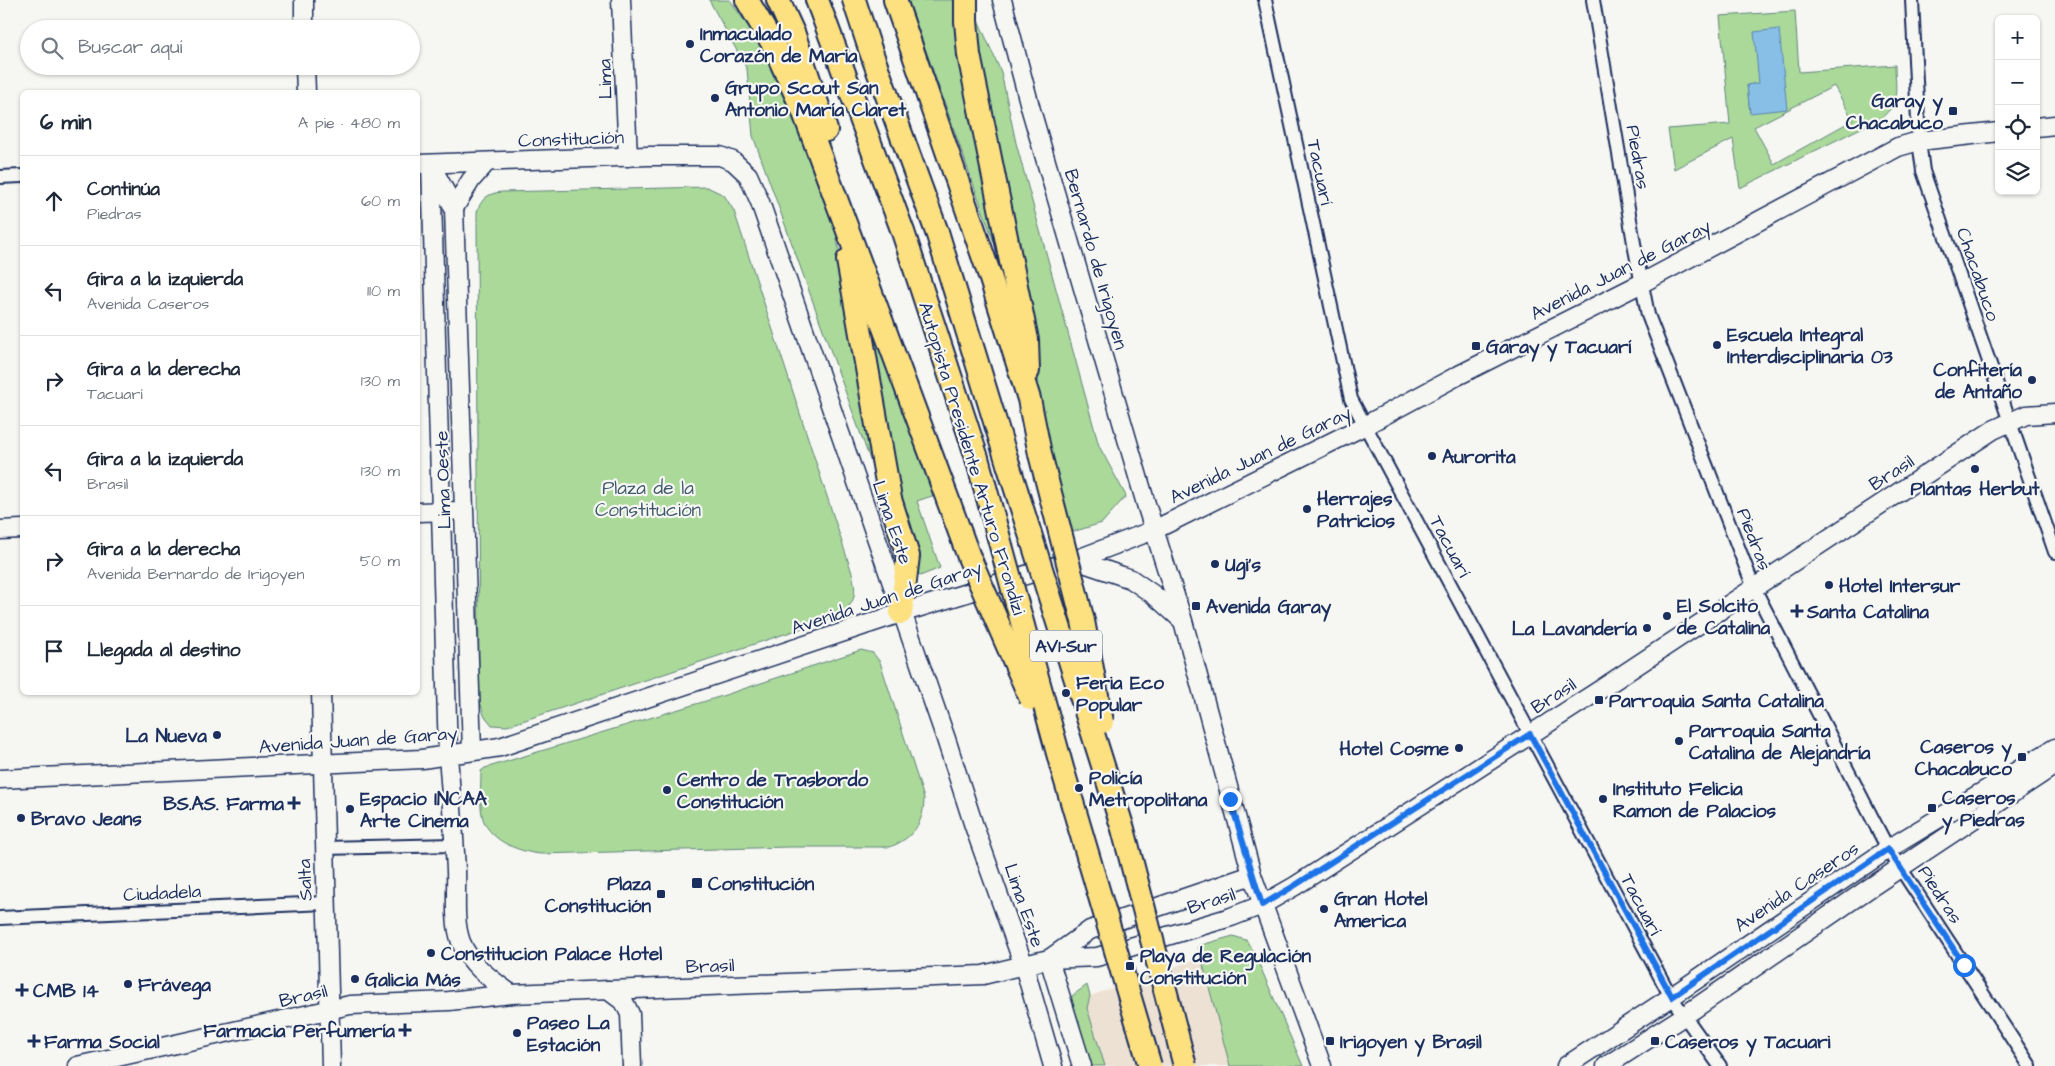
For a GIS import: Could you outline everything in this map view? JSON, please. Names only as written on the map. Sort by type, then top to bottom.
[{"type":"highway","points":[[747,0],[786,71],[940,462]]},
{"type":"highway","points":[[778,0],[794,35],[940,462],[1002,633],[1062,768]]},
{"type":"highway","name":"Autopista Presidente Arturo Frondizi","points":[[817,0],[903,232],[977,458],[1062,768],[1150,1066]]},
{"type":"highway","name":"Autopista Presidente Arturo Frondizi","points":[[854,0],[938,235],[1123,829],[1185,1066]]},
{"type":"highway","points":[[895,0],[991,279],[1029,399],[1040,454],[1083,621],[1123,829]]},
{"type":"highway","points":[[966,0],[969,55],[1027,340],[1029,399]]},
{"type":"highway","points":[[830,183],[845,246],[890,499],[908,556],[901,612]]},
{"type":"main road","points":[[304,0],[304,20]]},
{"type":"main road","name":"Lima","points":[[621,0],[628,157]]},
{"type":"main road","name":"Bernardo de Irigoyen","points":[[1002,0],[1037,129],[1154,530],[1183,621],[1252,875],[1322,1066]]},
{"type":"main road","points":[[305,75],[306,90]]},
{"type":"main road","points":[[2040,127],[2055,125]]},
{"type":"main road","name":"Avenida Juan de Garay","points":[[0,779],[422,759],[500,747],[901,612],[1076,560],[1154,530],[1366,425],[1457,376],[1642,283],[1898,147],[1918,141],[1995,132]]},
{"type":"main road","name":"Constitución","points":[[424,164],[628,157],[720,156],[727,158]]},
{"type":"main road","name":"Lima Este","points":[[727,158],[740,167],[754,186],[1024,966],[1053,1066]]},
{"type":"main road","points":[[454,208],[471,180],[486,163]]},
{"type":"main road","name":"Lima Oeste","points":[[424,164],[454,208],[472,752]]},
{"type":"main road","name":"Lima Oeste","points":[[424,164],[441,512],[448,755],[457,924],[461,942],[470,958],[488,977],[511,994]]},
{"type":"main road","name":"Brasil","points":[[77,1066],[350,1005],[449,1000],[511,994],[983,975],[1050,959],[1097,956],[1231,917],[1262,905],[1294,886],[1754,588],[1993,430],[2026,415],[2055,413]]},
{"type":"main road","points":[[420,512],[464,510]]},
{"type":"main road","points":[[0,530],[20,529]]},
{"type":"main road","points":[[1076,560],[1115,572],[1138,583],[1183,621]]},
{"type":"main road","name":"Salta","points":[[321,695],[330,1066]]},
{"type":"main road","name":"Avenida Caseros","points":[[1566,1066],[1672,997],[1888,849],[2055,748]]},
{"type":"main road","points":[[1606,1066],[1684,1016],[1901,867],[2055,765]]},
{"type":"main road","name":"Brasil","points":[[1050,959],[1090,930],[1252,875]]},
{"type":"main road","points":[[1050,959],[1082,1066]]},
{"type":"main road","points":[[608,990],[624,1002],[630,1014],[632,1066]]},
{"type":"street","name":"Tacuarí","points":[[1265,0],[1351,399],[1672,997],[1720,1066]]},
{"type":"street","name":"Piedras","points":[[1593,0],[1648,315],[1754,588],[1888,849],[2030,1066]]},
{"type":"street","name":"Chacabuco","points":[[1912,0],[1918,141],[1923,171],[2055,552]]},
{"type":"street","points":[[0,177],[20,176]]},
{"type":"street","points":[[324,848],[454,845]]},
{"type":"street","name":"Ciudadela","points":[[0,918],[326,903]]},
{"type":"shaded area","points":[[1202,957],[1230,1066],[1105,1066],[1087,1008],[1090,996]]},
{"type":"green space","points":[[709,0],[730,0],[779,71],[835,227],[882,493],[753,136],[747,69]]},
{"type":"green space","points":[[908,0],[965,0],[979,22],[1001,72],[1016,143],[1099,446],[1126,496],[1102,523],[1069,533],[1039,393],[1037,341],[1012,293]]},
{"type":"green space","points":[[1795,11],[1799,72],[1895,65],[1896,87],[1892,106],[1881,118],[1740,188],[1733,139],[1674,169],[1668,129],[1730,124],[1720,16]],"holes":[[[1759,83],[1750,113],[1747,85]],[[1834,86],[1853,120],[1774,164],[1754,127]]]},
{"type":"green space","name":"Plaza de la Constitución","points":[[707,187],[724,195],[734,211],[852,573],[854,597],[849,606],[839,616],[507,726],[492,725],[484,715],[479,698],[477,212],[483,200],[489,195],[502,192]]},
{"type":"green space","points":[[867,291],[938,494],[917,501],[940,568],[920,576],[913,566],[875,398]]},
{"type":"green space","points":[[861,650],[873,653],[880,662],[924,798],[922,815],[916,828],[905,839],[890,847],[789,847],[541,854],[524,851],[499,840],[492,834],[483,819],[481,771],[485,768],[719,697]]},
{"type":"green space","points":[[1233,936],[1246,940],[1253,950],[1303,1066],[1230,1066],[1198,946]]},
{"type":"green space","points":[[1087,985],[1090,996],[1087,1008],[1105,1066],[1090,1066],[1070,1004],[1072,996]]},
{"type":"water","points":[[1779,29],[1787,109],[1750,113],[1747,85],[1759,83],[1754,32]]},
{"type":"place","name":"Inmaculado Corazón de Maria","points":[[690,44]]},
{"type":"place","name":"Grupo Scout San Antonio María Claret","points":[[715,98]]},
{"type":"place","name":"Garay y Chacabuco","points":[[1953,111]]},
{"type":"place","name":"Escuela Integral Interdisciplinaria 03","points":[[1717,345]]},
{"type":"place","name":"Garay y Tacuarí","points":[[1476,346]]},
{"type":"place","name":"Confitería de Antaño","points":[[2032,380]]},
{"type":"place","name":"Aurorita","points":[[1432,456]]},
{"type":"place","name":"Plantas Herbut","points":[[1975,469]]},
{"type":"place","name":"Herrajes Patricios","points":[[1307,509]]},
{"type":"place","name":"Ugi's","points":[[1215,564]]},
{"type":"place","name":"Hotel Intersur","points":[[1829,585]]},
{"type":"place","name":"Avenida Garay","points":[[1196,606]]},
{"type":"place","name":"Santa Catalina","points":[[1797,611]]},
{"type":"place","name":"El Solcito de Catalina","points":[[1667,616]]},
{"type":"place","name":"La Lavandería","points":[[1647,628]]},
{"type":"place","name":"Feria Eco Popular","points":[[1066,693]]},
{"type":"place","name":"Parroquia Santa Catalina","points":[[1599,700]]},
{"type":"place","name":"La Nueva","points":[[217,735]]},
{"type":"place","name":"Parroquia Santa Catalina de Alejandría","points":[[1679,741]]},
{"type":"place","name":"Hotel Cosme","points":[[1459,748]]},
{"type":"place","name":"Caseros y Chacabuco","points":[[2022,757]]},
{"type":"place","name":"Policía Metropolitana","points":[[1079,788]]},
{"type":"place","name":"Centro de Trasbordo Constitución","points":[[667,790]]},
{"type":"place","name":"Instituto Felicia Ramon de Palacios","points":[[1603,799]]},
{"type":"place","name":"BS.AS. Farma","points":[[294,803]]},
{"type":"place","name":"Caseros y Piedras","points":[[1932,808]]},
{"type":"place","name":"Espacio INCAA Arte Cinema","points":[[350,809]]},
{"type":"place","name":"Bravo Jeans","points":[[21,818]]},
{"type":"place","name":"Constitución","points":[[697,883]]},
{"type":"place","name":"Plaza Constitución","points":[[661,894]]},
{"type":"place","name":"Gran Hotel America","points":[[1324,909]]},
{"type":"place","name":"Constitucion Palace Hotel","points":[[431,953]]},
{"type":"place","name":"Playa de Regulación Constitución","points":[[1130,966]]},
{"type":"place","name":"Galicia Más","points":[[355,979]]},
{"type":"place","name":"Frávega","points":[[128,984]]},
{"type":"place","name":"CMB 14","points":[[22,990]]},
{"type":"place","name":"Farmacia Perfumería","points":[[405,1030]]},
{"type":"place","name":"Paseo La Estación","points":[[517,1033]]},
{"type":"place","name":"Farma Social","points":[[34,1041]]},
{"type":"place","name":"Irigoyen y Brasil","points":[[1330,1041]]},
{"type":"place","name":"Caseros y Tacuari","points":[[1655,1041]]},
{"type":"route","points":[[1230,799],[1262,905],[1530,734],[1672,997],[1888,849],[1964,965]]}]
